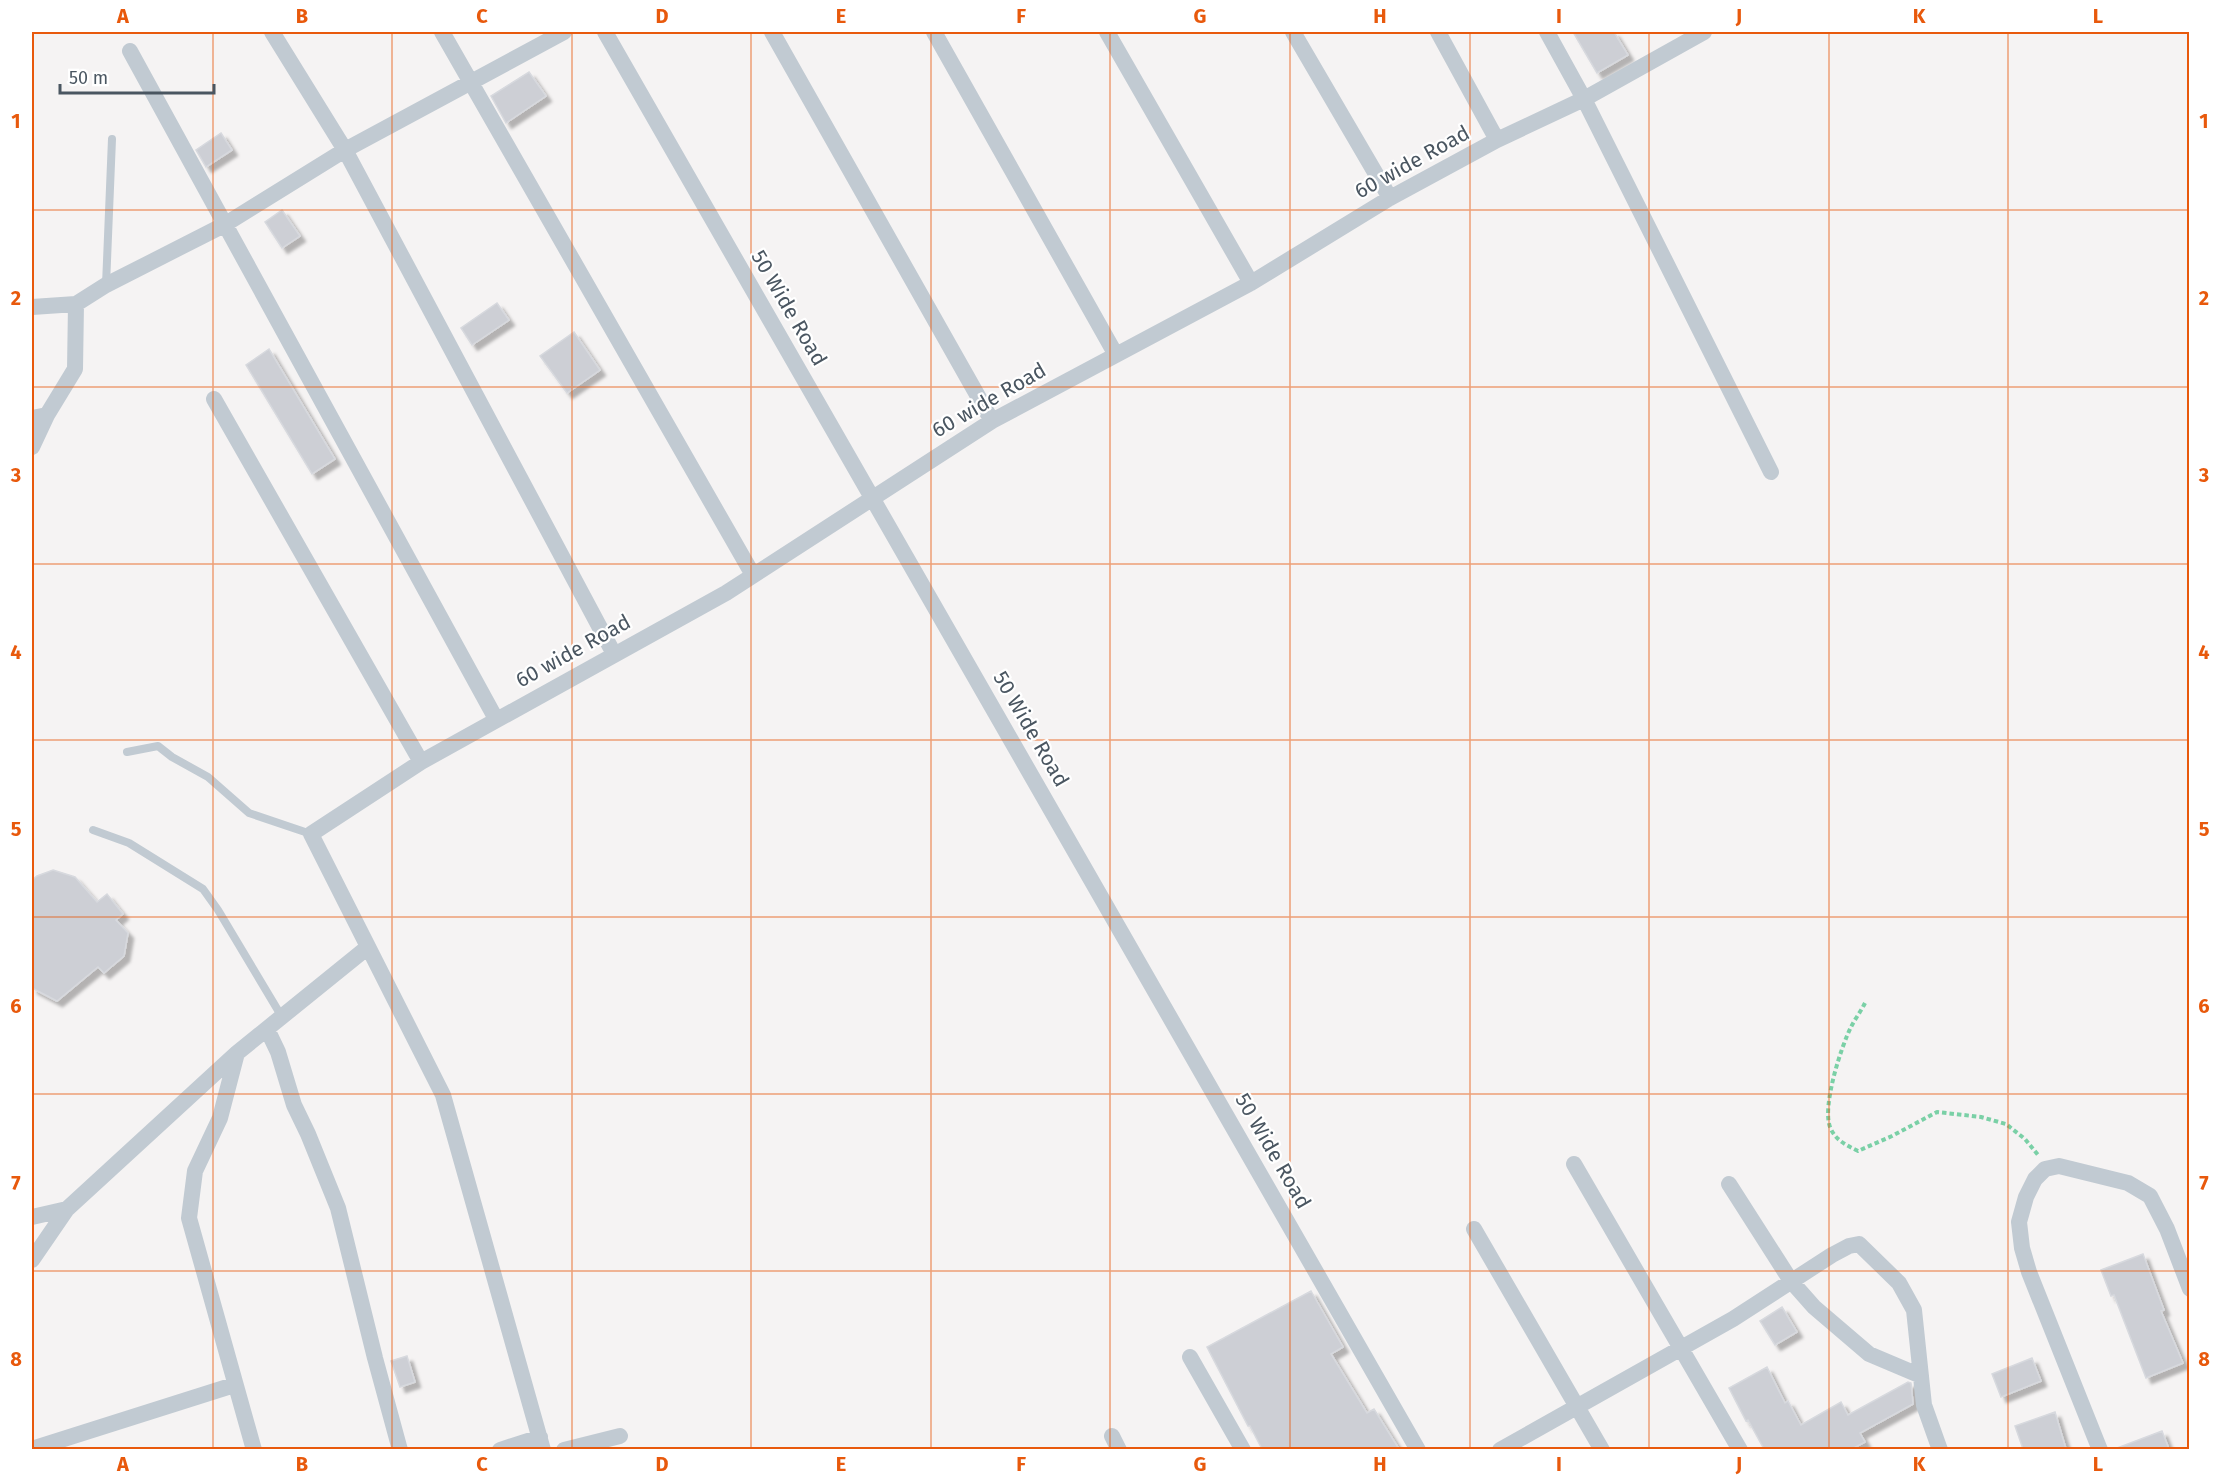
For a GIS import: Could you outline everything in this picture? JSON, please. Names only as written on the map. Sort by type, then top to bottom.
[{"type":"street","points":[[272,32],[345,150],[614,654]]},
{"type":"street","points":[[442,32],[753,575]]},
{"type":"street","points":[[32,307],[76,304],[106,285],[224,225],[345,150],[564,32]]},
{"type":"street","name":"50 Wide Road","points":[[605,32],[1418,1449]]},
{"type":"street","points":[[772,32],[993,421]]},
{"type":"street","points":[[934,32],[1116,355]]},
{"type":"street","points":[[1107,32],[1251,283]]},
{"type":"street","points":[[1293,32],[1390,198]]},
{"type":"street","points":[[1438,32],[1497,140]]},
{"type":"street","points":[[1547,32],[1584,99],[1771,472]]},
{"type":"street","name":"60 wide Road","points":[[311,834],[421,762],[726,593],[993,421],[1251,283],[1390,198],[1497,140],[1584,99],[1694,34]]},
{"type":"street","points":[[130,51],[496,719]]},
{"type":"street","points":[[32,447],[39,416],[75,369],[76,304]]},
{"type":"street","points":[[214,399],[421,762]]},
{"type":"street","points":[[311,834],[443,1095],[542,1443],[500,1449]]},
{"type":"street","points":[[32,1260],[67,1209],[237,1053],[368,947]]},
{"type":"street","points":[[267,1029],[278,1052],[294,1104],[309,1134],[338,1208],[400,1449]]},
{"type":"street","points":[[237,1053],[220,1118],[195,1171],[189,1218],[234,1385],[254,1449]]},
{"type":"street","points":[[1574,1164],[1740,1449]]},
{"type":"street","points":[[2100,1449],[2029,1272],[2022,1248],[2019,1222],[2026,1197],[2035,1179],[2045,1169],[2059,1166],[2128,1183],[2150,1196],[2167,1229],[2190,1289]]},
{"type":"street","points":[[1729,1184],[1791,1281],[1814,1307],[1869,1354],[1921,1376]]},
{"type":"street","points":[[32,1217],[67,1209]]},
{"type":"street","points":[[1474,1229],[1602,1449]]},
{"type":"street","points":[[1500,1449],[1733,1319],[1832,1255],[1858,1244],[1899,1283],[1914,1310],[1924,1405],[1940,1449]]},
{"type":"street","points":[[1190,1357],[1243,1449]]},
{"type":"street","points":[[32,1449],[234,1385]]},
{"type":"street","points":[[564,1449],[620,1436]]},
{"type":"lane","points":[[106,285],[112,140]]},
{"type":"lane","points":[[127,752],[158,746],[172,757],[208,777],[249,813],[311,834]]},
{"type":"lane","points":[[93,830],[129,843],[203,889],[282,1017]]},
{"type":"path","points":[[1865,1003],[1850,1028],[1834,1072],[1829,1107],[1830,1126],[1838,1140],[1858,1151],[1937,1113],[1982,1117],[2006,1124],[2025,1139],[2045,1169]]},
{"type":"building","points":[[1573,32],[1614,32],[1628,55],[1597,73]]},
{"type":"building","points":[[529,72],[546,96],[506,123],[491,96]]},
{"type":"building","points":[[221,133],[232,150],[206,167],[196,150]]},
{"type":"building","points":[[282,210],[300,236],[282,248],[265,222]]},
{"type":"building","points":[[497,303],[509,320],[472,345],[461,328]]},
{"type":"building","points":[[574,332],[600,370],[567,393],[540,356]]},
{"type":"building","points":[[269,349],[335,459],[312,474],[246,365]]},
{"type":"building","points":[[53,870],[75,877],[97,902],[107,894],[123,914],[116,920],[128,933],[124,956],[104,973],[98,967],[57,1001],[32,988],[32,880]]},
{"type":"building","points":[[2143,1254],[2164,1310],[2161,1311],[2183,1363],[2146,1378],[2114,1295],[2111,1296],[2101,1270]]},
{"type":"building","points":[[1311,1291],[1343,1347],[1331,1354],[1367,1413],[1374,1409],[1399,1449],[1262,1449],[1248,1426],[1207,1347]]},
{"type":"building","points":[[1782,1307],[1797,1332],[1775,1345],[1760,1321]]},
{"type":"building","points":[[407,1356],[415,1382],[400,1387],[391,1361]]},
{"type":"building","points":[[2032,1358],[2041,1381],[2001,1397],[1992,1374]]},
{"type":"building","points":[[1767,1367],[1785,1403],[1788,1401],[1801,1425],[1841,1402],[1848,1415],[1908,1382],[1911,1383],[1913,1404],[1860,1433],[1865,1442],[1852,1449],[1764,1449],[1729,1388]]},
{"type":"building","points":[[2055,1412],[2066,1449],[2023,1449],[2015,1426]]},
{"type":"building","points":[[2162,1431],[2169,1449],[2117,1449],[2117,1448]]}]
